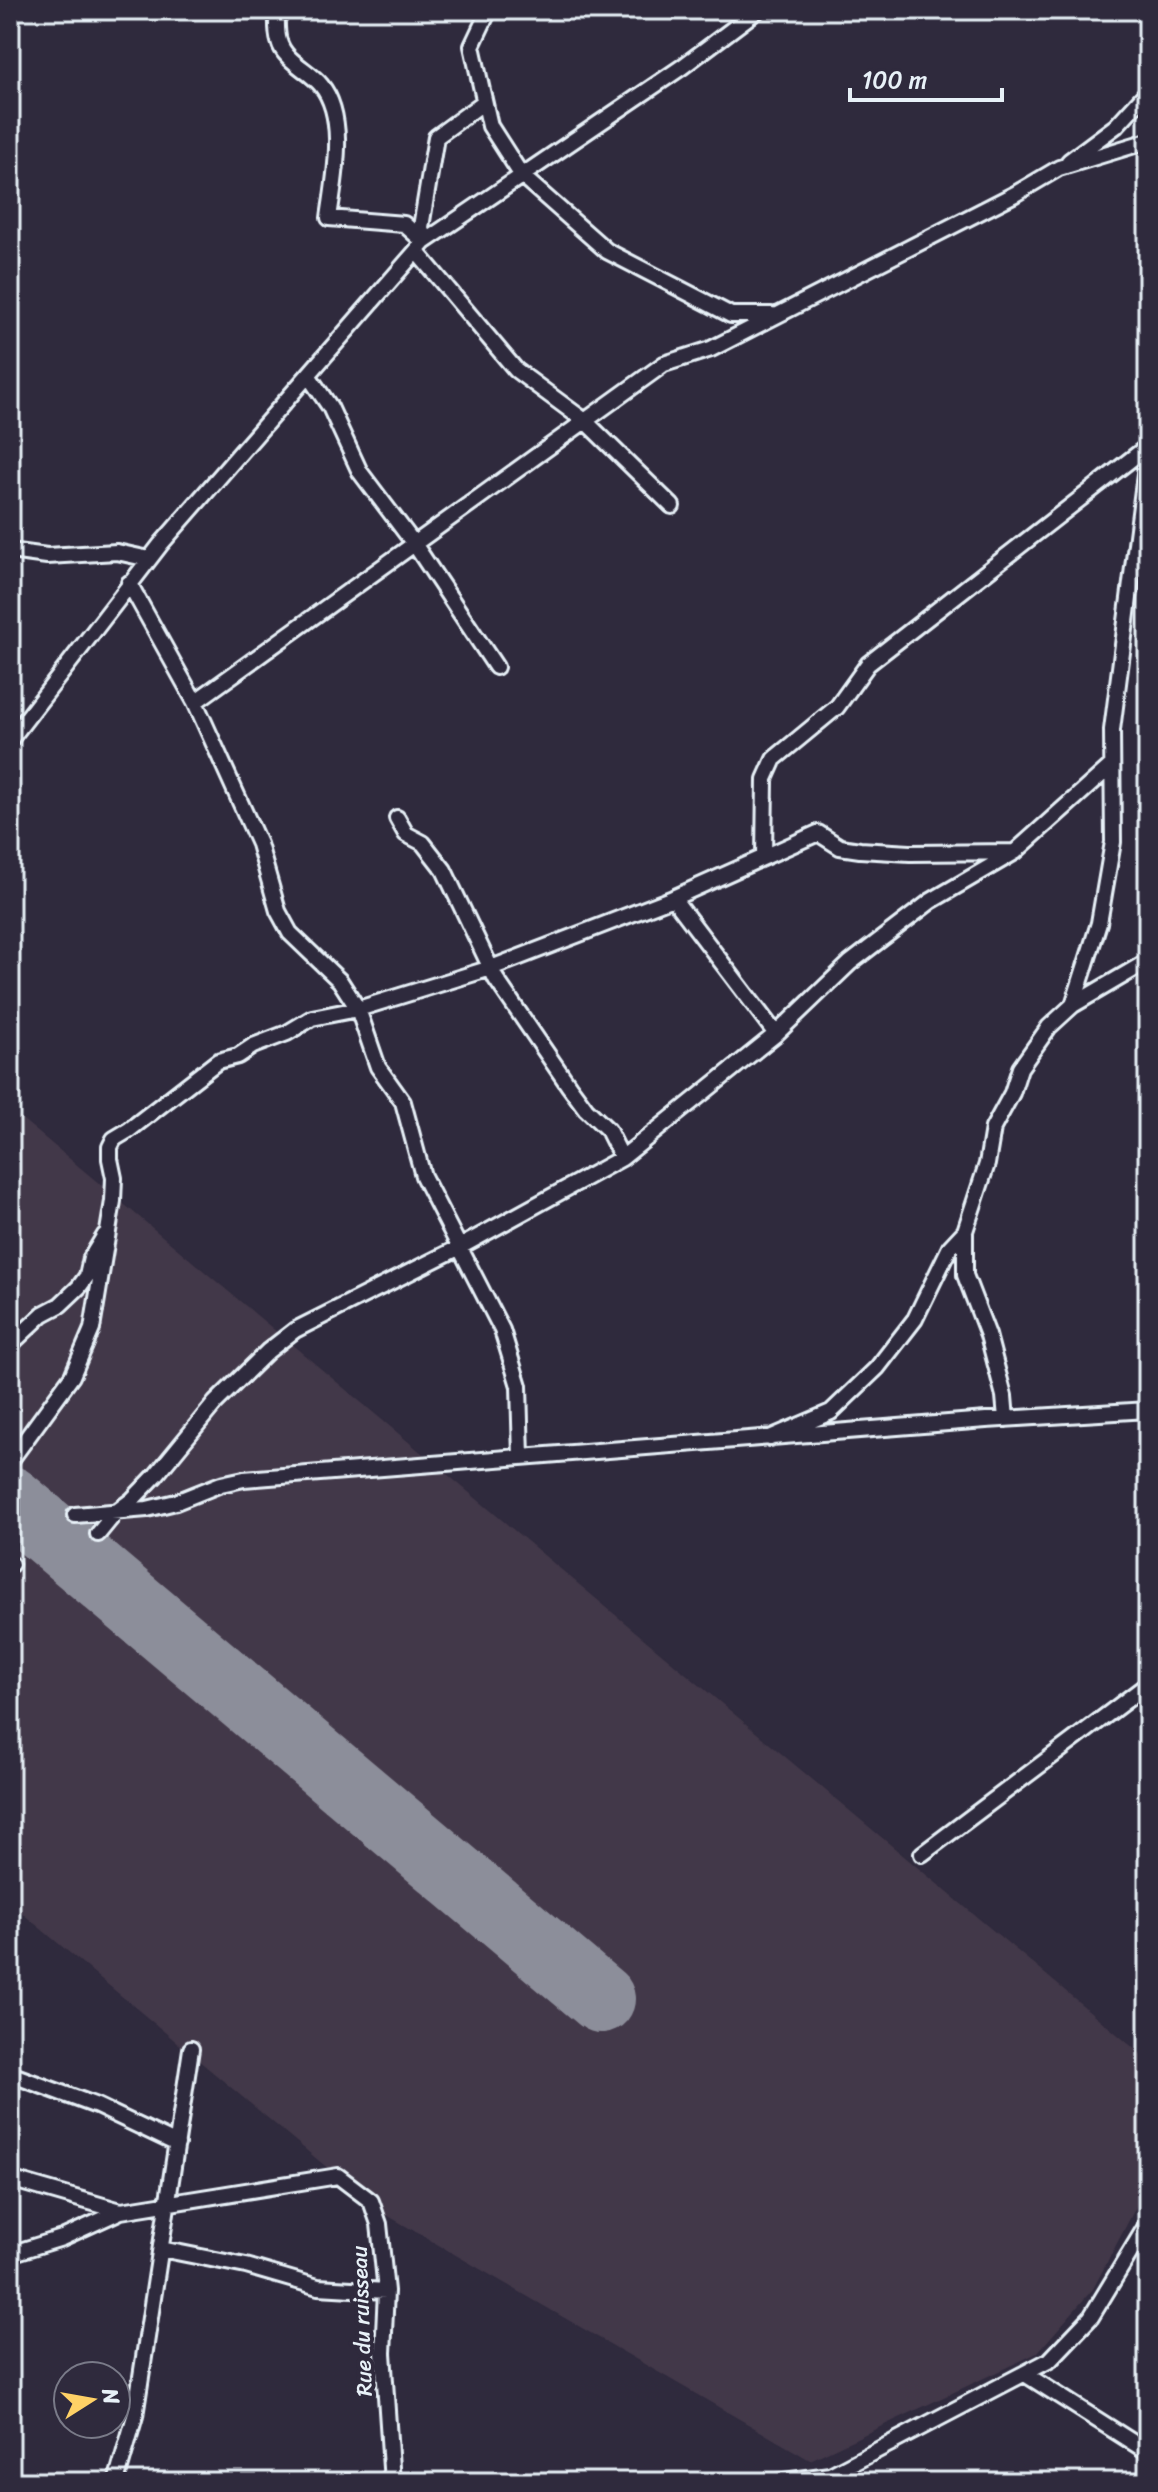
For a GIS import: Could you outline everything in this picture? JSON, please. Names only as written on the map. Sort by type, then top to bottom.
[{"type":"street","points":[[277,10],[279,42],[287,55],[323,86],[335,118],[337,161],[329,218],[404,224],[516,370],[585,421],[672,506]]},
{"type":"street","points":[[489,10],[472,46],[490,126],[522,176],[607,251],[731,315],[778,315]]},
{"type":"street","points":[[10,740],[129,583],[420,247],[682,67],[758,10]]},
{"type":"street","points":[[195,702],[664,364],[711,349],[1015,194],[1059,168],[1116,126],[1148,91]]},
{"type":"street","points":[[420,247],[436,137],[484,102]]},
{"type":"street","points":[[1059,168],[1148,141]]},
{"type":"street","points":[[308,375],[330,407],[360,472],[415,545],[496,667]]},
{"type":"street","points":[[1073,1005],[1099,923],[1113,842],[1114,715],[1148,449]]},
{"type":"street","points":[[764,857],[765,779],[774,759],[837,707],[868,664],[1148,449]]},
{"type":"street","points":[[10,551],[47,556],[117,552],[149,559]]},
{"type":"street","points":[[129,583],[195,702],[259,844],[278,911],[290,933],[340,981],[358,1009],[378,1067],[403,1102],[423,1176],[502,1330],[519,1386],[521,1457]]},
{"type":"street","points":[[98,1534],[116,1512],[156,1475],[215,1403],[295,1330],[458,1248],[622,1158],[776,1034],[850,963],[919,910],[1015,852],[1112,765]]},
{"type":"street","points":[[397,818],[406,834],[423,843],[444,870],[491,968],[569,1086],[586,1109],[608,1130],[622,1158]]},
{"type":"street","points":[[10,1461],[72,1376],[92,1329],[109,1228],[114,1178],[110,1147],[114,1139],[137,1125],[218,1061],[238,1056],[312,1018],[358,1009],[491,968],[673,898],[818,833],[840,847],[860,850],[1015,852]]},
{"type":"street","points":[[673,898],[776,1034]]},
{"type":"street","points":[[1006,1419],[1004,1396],[988,1335],[965,1275],[965,1231],[987,1164],[993,1128],[1012,1093],[1020,1068],[1049,1027],[1073,1005],[1148,961]]},
{"type":"street","points":[[10,1345],[43,1314],[60,1305],[79,1287],[87,1276],[91,1258],[109,1228]]},
{"type":"street","points":[[770,1438],[831,1412],[877,1368],[915,1319],[950,1247],[965,1231]]},
{"type":"street","points":[[75,1515],[131,1512],[176,1502],[203,1490],[244,1479],[1148,1410]]},
{"type":"street","points":[[922,1854],[1148,1684]]},
{"type":"street","points":[[116,2482],[135,2416],[191,2049]]},
{"type":"street","points":[[10,2074],[97,2106],[177,2144]]},
{"type":"street","name":"Rue du ruisseau","points":[[168,2204],[338,2176],[371,2201],[379,2224],[386,2291],[383,2353],[392,2482]]},
{"type":"street","points":[[10,2179],[121,2211]]},
{"type":"street","points":[[10,2254],[74,2234],[121,2211],[168,2204]]},
{"type":"street","points":[[745,2482],[776,2482],[830,2475],[1050,2360],[1091,2317],[1148,2223]]},
{"type":"street","points":[[161,2249],[246,2266],[318,2287],[386,2291]]},
{"type":"street","points":[[1025,2374],[1148,2452]]},
{"type":"shaded area","points":[[10,1109],[1148,2060],[1148,2184],[1093,2289],[1037,2353],[810,2460],[378,2210],[10,1903]]},
{"type":"runway","points":[[10,1500],[601,1999]]}]
